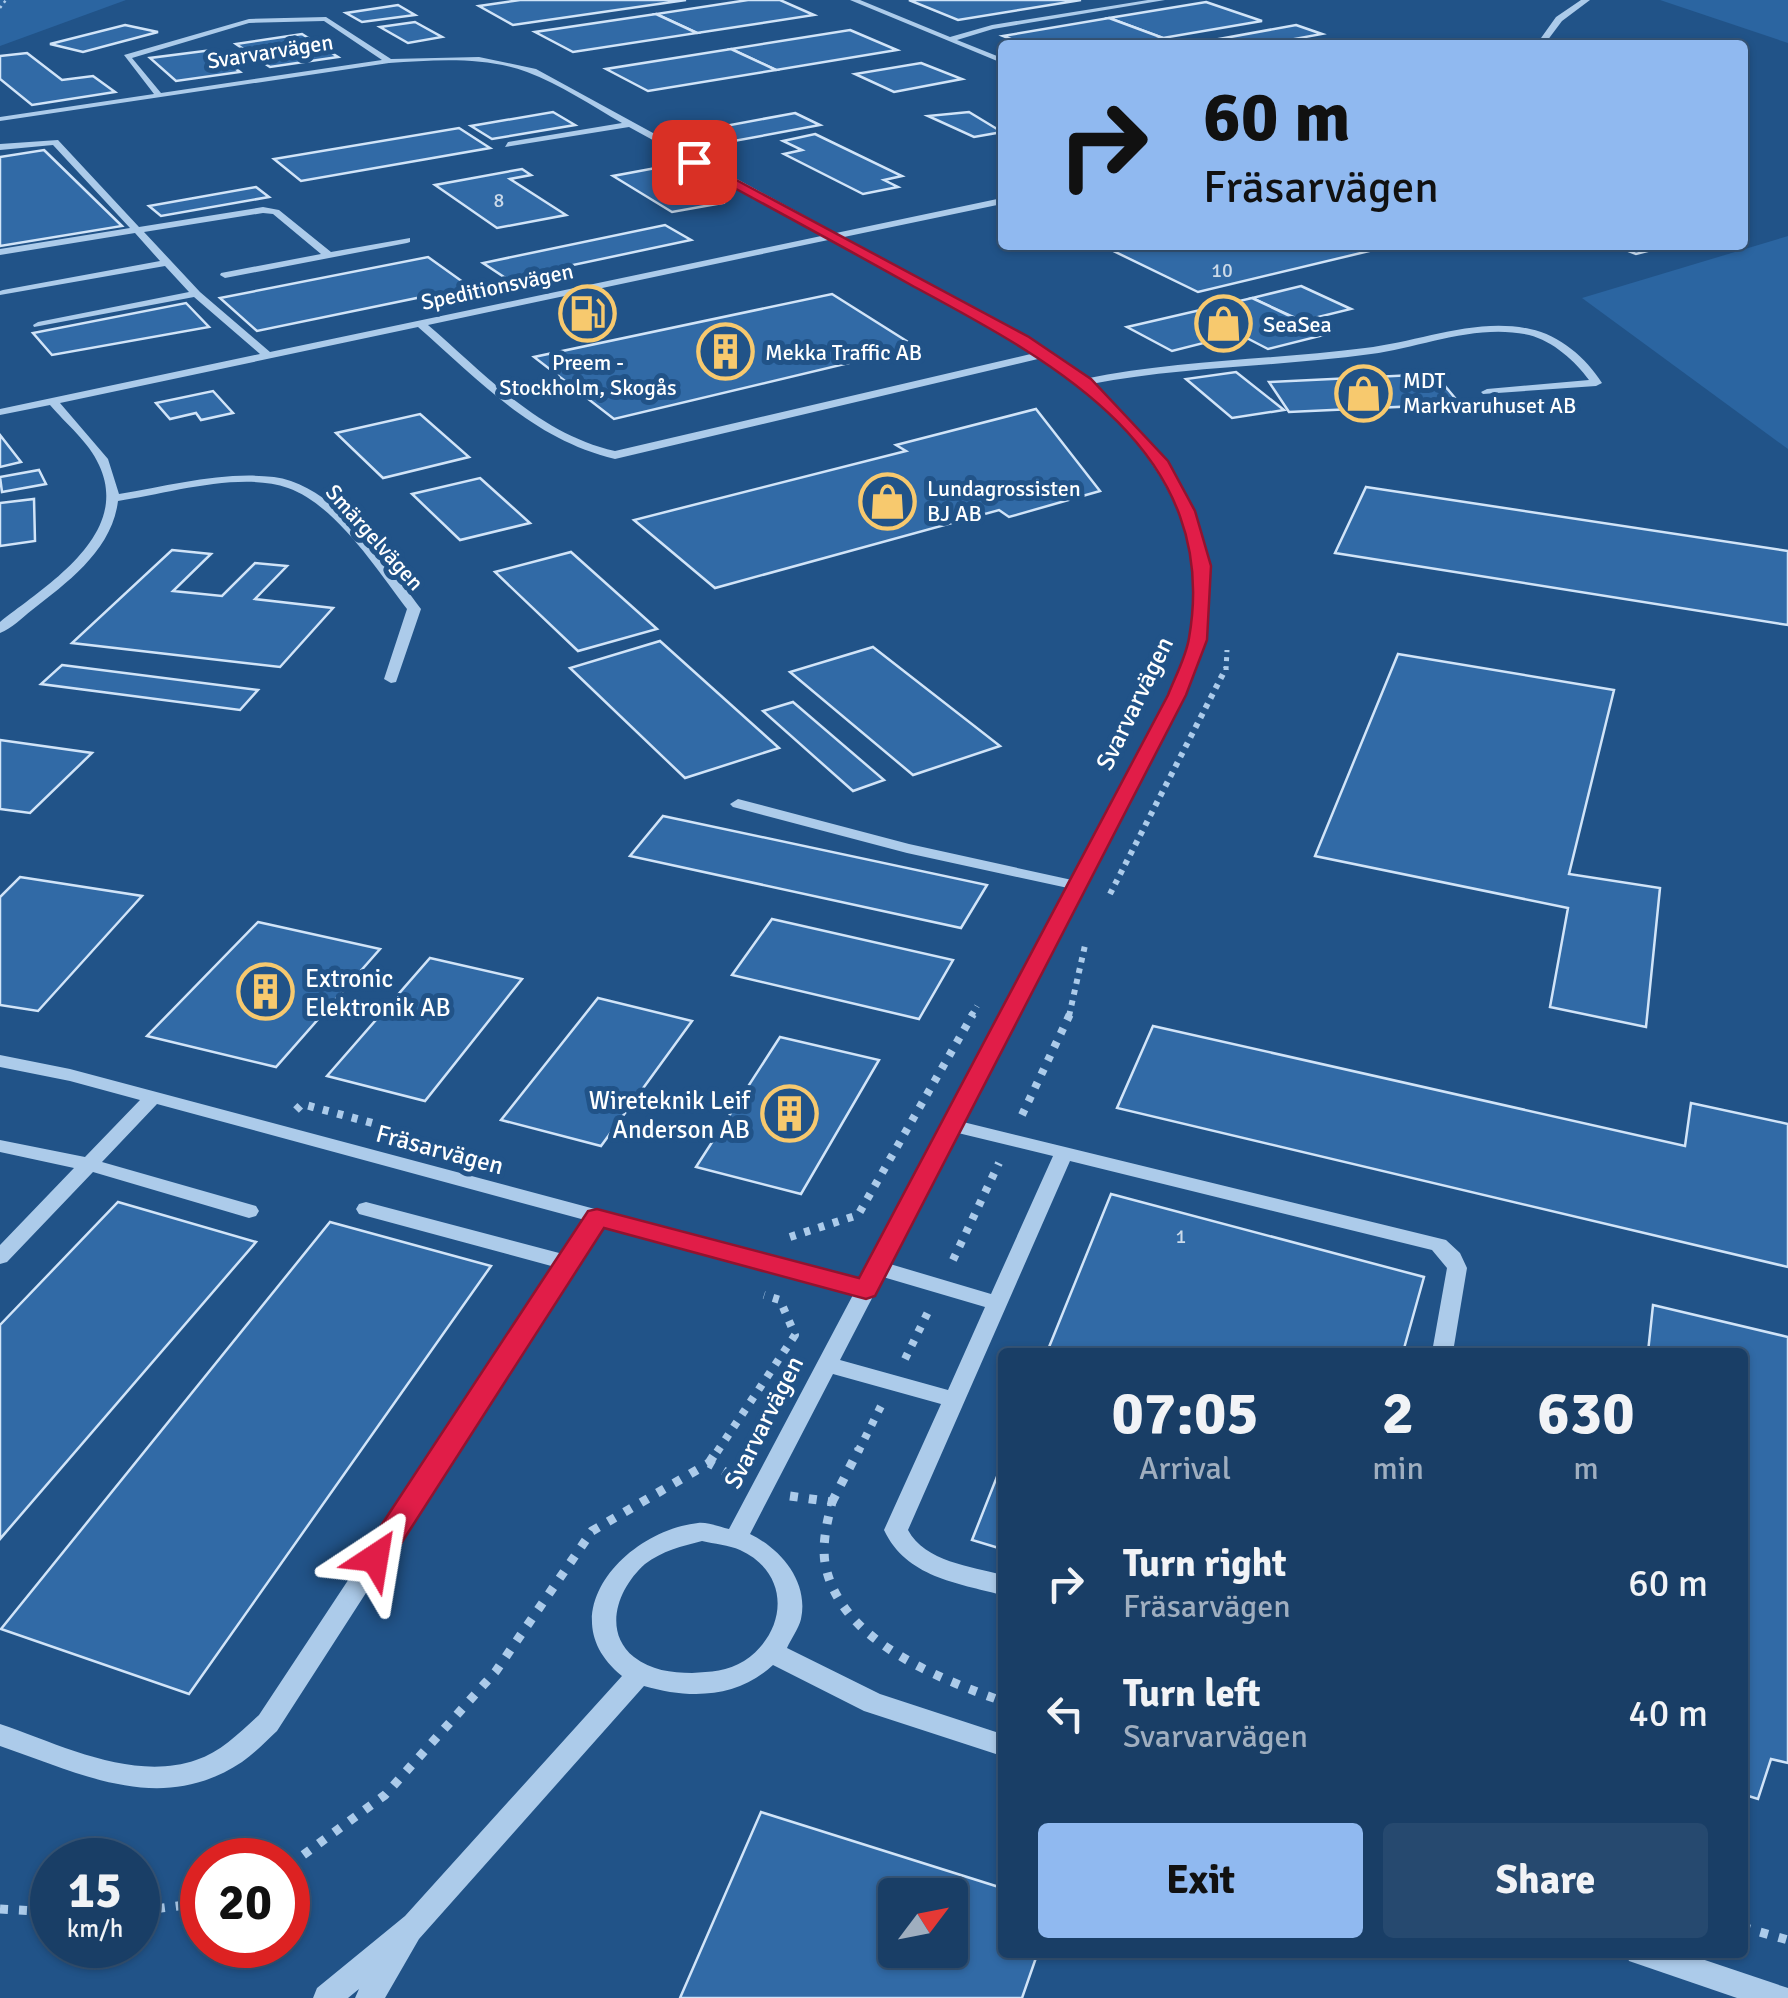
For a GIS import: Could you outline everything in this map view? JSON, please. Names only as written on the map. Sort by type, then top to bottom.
[{"type":"street","points":[[854,0],[998,59]]},
{"type":"street","points":[[951,40],[992,27],[1161,0]]},
{"type":"street","points":[[1544,40],[1559,19],[1586,0]]},
{"type":"street","name":"Svarvarvägen","points":[[160,96],[128,57],[249,21],[326,19],[388,61]]},
{"type":"street","name":"Svarvarvägen","points":[[0,121],[388,61],[503,61],[533,71],[1044,354],[1086,382],[1162,465],[1187,511],[1203,566],[1198,640],[1177,695],[738,1535]]},
{"type":"street","points":[[0,121],[20,143]]},
{"type":"street","points":[[508,145],[627,125]]},
{"type":"street","points":[[0,147],[55,142],[196,294],[266,355]]},
{"type":"street","name":"Speditionsvägen","points":[[0,412],[998,201]]},
{"type":"street","points":[[0,252],[270,210],[329,255]]},
{"type":"street","points":[[225,275],[408,240]]},
{"type":"street","points":[[3,292],[167,263]]},
{"type":"street","points":[[38,325],[196,294]]},
{"type":"street","points":[[419,322],[552,433],[592,452],[615,455],[1044,354]]},
{"type":"street","points":[[1086,382],[1372,351],[1511,330],[1530,332],[1556,344],[1596,383],[1487,392]]},
{"type":"street","points":[[0,629],[102,540],[116,498],[106,465],[54,401]]},
{"type":"street","name":"Smärgelvägen","points":[[116,498],[276,480],[310,494],[374,558],[414,610],[391,679]]},
{"type":"street","points":[[738,804],[906,848],[1075,885]]},
{"type":"street","name":"Fräsarvägen","points":[[0,1060],[866,1289]]},
{"type":"street","points":[[0,1257],[152,1098]]},
{"type":"street","points":[[951,1125],[1438,1245],[1453,1258],[1457,1268],[1444,1348]]},
{"type":"street","points":[[0,1146],[88,1164],[249,1212]]},
{"type":"street","points":[[998,1584],[923,1559],[899,1541],[896,1530],[1064,1153]]},
{"type":"street","points":[[366,1209],[568,1263]]},
{"type":"street","points":[[0,1735],[143,1780],[176,1780],[211,1769],[242,1750],[268,1722],[597,1218]]},
{"type":"street","points":[[877,1268],[998,1303]]},
{"type":"street","points":[[826,1364],[954,1400]]},
{"type":"street","points":[[676,1534],[738,1535],[767,1552],[784,1574],[790,1594],[789,1623],[773,1653],[748,1671],[717,1684],[673,1684],[639,1674],[620,1661],[606,1639],[605,1599],[613,1581],[648,1546],[676,1534]]},
{"type":"street","points":[[773,1653],[873,1704],[998,1745]]},
{"type":"street","points":[[326,1998],[414,1925],[639,1674]]},
{"type":"street","points":[[370,1998],[414,1925]]},
{"type":"street","points":[[1657,1958],[1778,1998]]},
{"type":"path","points":[[0,8],[6,0]]},
{"type":"path","points":[[1102,910],[1226,673],[1228,636]]},
{"type":"path","points":[[998,1700],[954,1684],[866,1631],[842,1600],[826,1570],[825,1534],[832,1502],[1070,1017],[1084,943],[1093,927]]},
{"type":"path","points":[[310,1850],[384,1794],[496,1672],[592,1531],[709,1462],[760,1491],[832,1502]]},
{"type":"path","points":[[0,1909],[30,1911]]},
{"type":"path","points":[[1748,1929],[1788,1940]]},
{"type":"shaded area","points":[[0,0],[126,0],[0,46]]},
{"type":"shaded area","points":[[1660,0],[1788,0],[1788,43]]},
{"type":"shaded area","points":[[1788,236],[1788,449],[1582,298]]},
{"type":"building","points":[[520,0],[686,0],[513,25],[479,6]]},
{"type":"building","points":[[748,0],[780,0],[814,15],[697,33],[656,14]]},
{"type":"building","points":[[909,0],[1081,0],[958,20]]},
{"type":"building","points":[[1206,2],[1262,21],[1163,38],[1109,18]]},
{"type":"building","points":[[398,5],[415,15],[362,22],[346,13]]},
{"type":"building","points":[[656,14],[697,33],[573,52],[535,32]]},
{"type":"building","points":[[1109,18],[1163,38],[1013,40],[1003,36]]},
{"type":"building","points":[[415,22],[442,37],[408,43],[380,27]]},
{"type":"building","points":[[125,25],[158,32],[83,52],[50,44]]},
{"type":"building","points":[[1296,25],[1322,34],[1289,40],[1214,40]]},
{"type":"building","points":[[850,30],[897,50],[776,70],[731,49]]},
{"type":"building","points":[[302,34],[338,57],[270,67],[236,44]]},
{"type":"building","points":[[731,49],[776,70],[648,91],[606,69]]},
{"type":"building","points":[[212,50],[240,72],[176,81],[150,58]]},
{"type":"building","points":[[27,53],[62,80],[93,76],[115,92],[32,105],[0,79],[0,56]]},
{"type":"building","points":[[921,63],[962,79],[894,92],[855,74]]},
{"type":"building","points":[[553,112],[575,125],[492,139],[471,126]]},
{"type":"building","points":[[969,112],[998,133],[974,137],[928,116]]},
{"type":"building","points":[[795,113],[820,125],[734,141],[709,129]]},
{"type":"building","points":[[459,128],[490,148],[301,181],[274,159]]},
{"type":"building","points":[[815,134],[902,176],[884,180],[898,187],[863,194],[784,154],[802,150],[783,141]]},
{"type":"building","points":[[44,150],[122,226],[0,246],[0,157]]},
{"type":"building","points":[[661,167],[722,203],[672,212],[613,176]]},
{"type":"building","points":[[522,169],[531,175],[510,179],[566,215],[497,228],[435,185]]},
{"type":"building","points":[[256,187],[269,197],[161,216],[149,206]]},
{"type":"building","points":[[665,225],[691,240],[507,279],[483,263]]},
{"type":"building","points":[[1111,250],[1373,250],[1198,292]]},
{"type":"building","points":[[428,257],[470,287],[257,331],[220,298]]},
{"type":"building","points":[[1301,286],[1351,309],[1302,321],[1252,298]]},
{"type":"building","name":"Mekka Traffic AB","points":[[832,294],[916,347],[614,419],[534,357]]},
{"type":"building","name":"SeaSea","points":[[1252,298],[1328,334],[1268,349],[1239,334],[1172,351],[1127,327]]},
{"type":"building","points":[[186,303],[209,327],[52,355],[33,333]]},
{"type":"building","points":[[1236,372],[1284,410],[1232,418],[1186,379]]},
{"type":"building","name":"MDT Markvaruhuset AB","points":[[1435,374],[1460,404],[1289,412],[1269,382]]},
{"type":"building","points":[[213,391],[233,413],[201,420],[196,413],[170,419],[156,403]]},
{"type":"building","name":"Lundagrossisten BJ AB","points":[[1036,409],[1100,491],[1009,517],[999,510],[715,588],[634,520],[906,451],[896,445]]},
{"type":"building","points":[[420,414],[469,457],[383,478],[336,433]]},
{"type":"building","points":[[0,435],[21,462],[0,467]]},
{"type":"building","points":[[39,470],[46,484],[2,492],[0,477]]},
{"type":"building","points":[[480,478],[530,523],[460,540],[412,494]]},
{"type":"building","points":[[1366,487],[1788,551],[1788,625],[1335,553]]},
{"type":"building","points":[[34,499],[35,541],[0,546],[0,503]]},
{"type":"building","points":[[172,550],[211,554],[173,591],[222,596],[255,563],[287,566],[255,599],[333,608],[280,667],[72,643]]},
{"type":"building","points":[[571,552],[657,629],[578,651],[495,572]]},
{"type":"building","points":[[660,641],[779,748],[685,778],[570,668]]},
{"type":"building","points":[[873,647],[1000,746],[913,775],[790,672]]},
{"type":"building","points":[[1398,654],[1614,690],[1569,874],[1660,888],[1646,1027],[1550,1007],[1568,908],[1315,856]]},
{"type":"building","points":[[62,665],[258,690],[240,710],[41,684]]},
{"type":"building","points":[[793,702],[884,780],[853,791],[763,711]]},
{"type":"building","points":[[0,740],[92,753],[30,813],[0,809]]},
{"type":"building","points":[[663,816],[987,885],[961,928],[630,856]]},
{"type":"building","points":[[20,877],[142,896],[38,1011],[0,1005],[0,897]]},
{"type":"building","points":[[772,919],[953,960],[919,1019],[732,975]]},
{"type":"building","name":"Extronic Elektronik AB","points":[[258,922],[380,949],[276,1067],[147,1036]]},
{"type":"building","points":[[430,958],[522,979],[425,1101],[327,1076]]},
{"type":"building","points":[[598,998],[692,1021],[601,1146],[501,1120]]},
{"type":"building","points":[[1153,1026],[1685,1146],[1691,1103],[1788,1124],[1788,1267],[1117,1108]]},
{"type":"building","name":"Wireteknik Leif Anderson AB","points":[[780,1037],[879,1060],[801,1194],[696,1167]]},
{"type":"building","points":[[1111,1194],[1424,1277],[1404,1348],[1049,1348]]},
{"type":"building","points":[[118,1202],[256,1242],[0,1539],[0,1325]]},
{"type":"building","points":[[330,1222],[491,1266],[189,1694],[1,1629]]},
{"type":"building","points":[[1653,1305],[1788,1337],[1788,1763],[1771,1759],[1758,1799],[1748,1796],[1748,1348],[1648,1348]]},
{"type":"building","points":[[998,1474],[998,1548],[972,1540]]},
{"type":"building","points":[[761,1812],[998,1887],[998,1958],[1036,1958],[1022,1998],[680,1998]]},
{"type":"place","name":"Preem - Stockholm, Skogås","points":[[588,314]]},
{"type":"place","name":"SeaSea","points":[[1224,324]]},
{"type":"place","name":"Mekka Traffic AB","points":[[726,352]]},
{"type":"place","name":"MDT Markvaruhuset AB","points":[[1364,393]]},
{"type":"place","name":"Lundagrossisten BJ AB","points":[[888,501]]},
{"type":"place","name":"Extronic Elektronik AB","points":[[266,992]]},
{"type":"place","name":"Wireteknik Leif Anderson AB","points":[[789,1114]]},
{"type":"route","points":[[375,1558],[597,1218],[866,1289],[1177,695],[1198,640],[1203,566],[1187,511],[1162,465],[1128,422],[1086,382],[1024,340],[694,162]]}]
